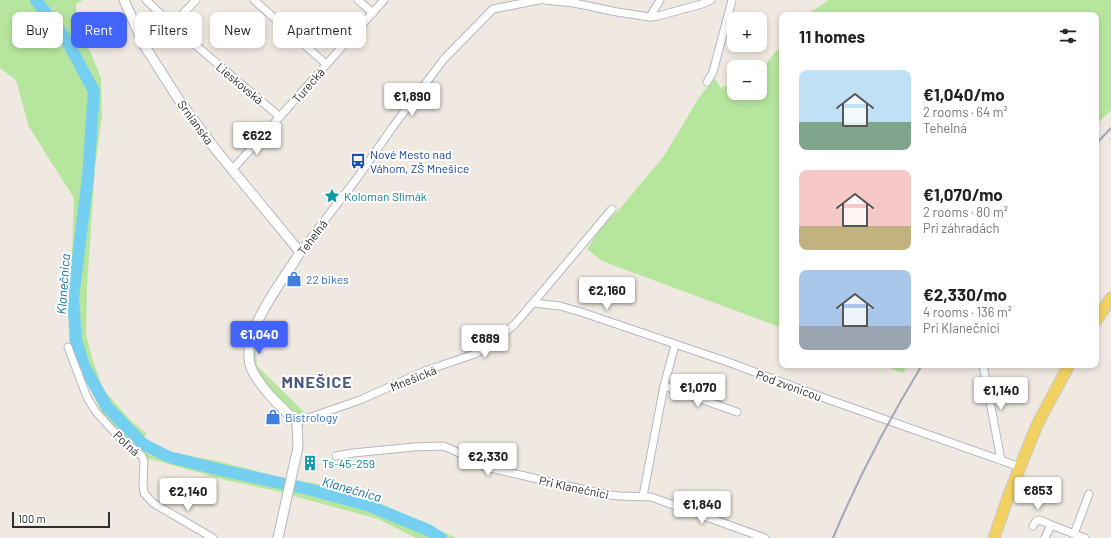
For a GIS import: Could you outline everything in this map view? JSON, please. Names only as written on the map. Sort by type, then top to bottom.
[{"type":"main road","points":[[1099,316],[1111,298]]},
{"type":"main road","points":[[994,538],[1008,497],[1037,425],[1067,368]]},
{"type":"street","name":"Lieskovská","points":[[146,0],[158,12]]},
{"type":"street","points":[[184,12],[196,0]]},
{"type":"street","points":[[254,0],[326,64]]},
{"type":"street","points":[[358,0],[373,13]]},
{"type":"street","name":"Turecká","points":[[232,170],[384,0]]},
{"type":"street","name":"Tehelná","points":[[297,422],[267,393],[252,371],[249,354],[251,335],[267,304],[300,252],[358,177],[392,128],[444,59],[493,9],[539,0]]},
{"type":"street","points":[[545,0],[574,3],[650,17],[688,8],[710,0]]},
{"type":"street","points":[[650,17],[660,0]]},
{"type":"street","points":[[707,82],[713,72],[732,0]]},
{"type":"street","name":"Srnianska","points":[[126,1],[144,45],[162,74],[202,131],[232,170],[300,252]]},
{"type":"street","name":"Lieskovská","points":[[199,48],[280,117]]},
{"type":"street","name":"Mnešická","points":[[297,422],[360,400],[426,371],[476,354],[492,344],[514,325],[612,209]]},
{"type":"street","name":"Pod zvonicou","points":[[533,303],[560,306],[728,362],[827,399],[1020,467]]},
{"type":"street","points":[[642,496],[664,386],[675,345]]},
{"type":"street","name":"Poľná","points":[[68,347],[87,397],[96,412],[118,436],[142,456],[144,461],[144,493],[153,503],[213,538]]},
{"type":"street","points":[[984,368],[1001,460]]},
{"type":"street","points":[[664,386],[737,412]]},
{"type":"street","points":[[278,538],[298,447],[297,422]]},
{"type":"street","name":"Pri Klanečnici","points":[[336,456],[437,445],[447,447],[478,464],[492,469],[603,494],[651,497],[765,538]]},
{"type":"street","points":[[1074,534],[1089,494]]},
{"type":"street","points":[[1033,526],[1040,520],[1085,538]]},
{"type":"street","points":[[1045,538],[1050,525]]},
{"type":"green space","points":[[0,0],[83,0],[76,4],[76,12],[71,12],[71,48],[88,48],[90,51],[101,78],[102,116],[95,167],[87,287],[86,335],[103,389],[130,420],[147,434],[143,437],[170,452],[217,461],[284,478],[323,485],[370,499],[456,538],[416,538],[378,519],[272,490],[225,480],[151,459],[139,460],[113,437],[69,341],[74,198],[29,127],[16,80],[0,68]]},
{"type":"green space","points":[[829,0],[1111,0],[1111,110],[1099,122],[1099,12],[811,12]]},
{"type":"green space","points":[[779,48],[779,327],[602,261],[587,249],[602,227],[622,206],[664,156],[700,96],[715,78],[721,88],[727,85],[727,100],[767,100],[767,62]]},
{"type":"green space","points":[[255,346],[257,366],[305,413],[309,414],[306,416],[291,410],[276,398],[264,384],[255,367]]},
{"type":"green space","points":[[890,368],[906,368],[903,373]]},
{"type":"waterway","name":"Klanečnica","points":[[36,0],[66,39],[94,91],[88,177],[73,298],[76,340],[84,366],[107,407],[143,444],[169,457],[308,489],[367,505],[428,530],[441,538]]},
{"type":"railway","points":[[1099,141],[1111,128]]},
{"type":"railway","points":[[833,538],[874,450],[920,368]]},
{"type":"place","name":"Nové Mesto nad Váhom, ZŠ Mnešice","points":[[358,161]]},
{"type":"place","name":"Koloman Slimák","points":[[332,196]]},
{"type":"place","name":"22 bikes","points":[[294,279]]},
{"type":"place","name":"Bistrology","points":[[273,417]]},
{"type":"place","name":"Ts-45-259","points":[[310,463]]},
{"type":"district","name":"MNEŠICE","points":[[317,381]]}]
